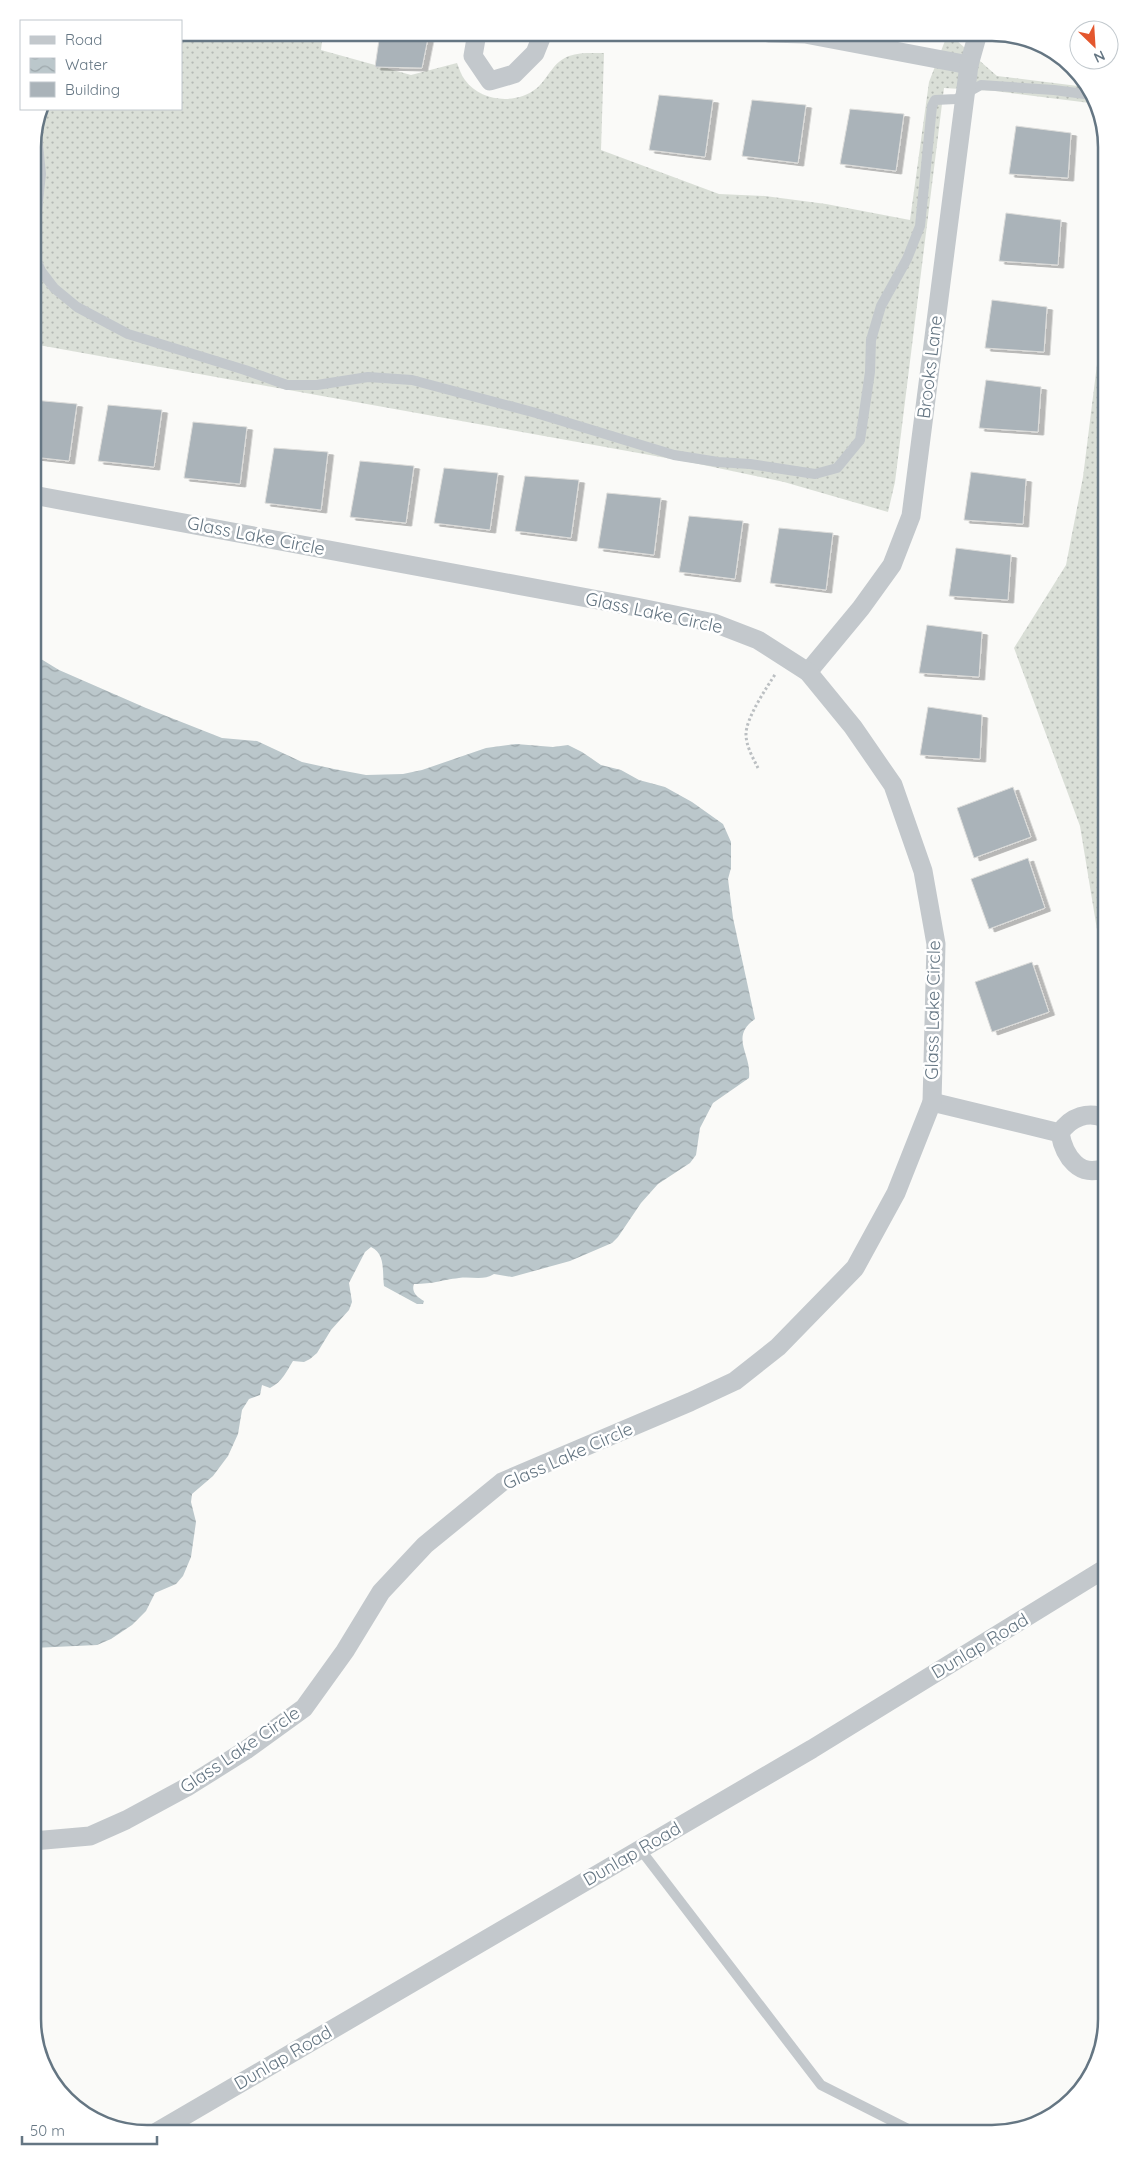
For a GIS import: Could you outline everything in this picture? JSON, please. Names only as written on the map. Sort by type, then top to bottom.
[{"type":"street","points":[[476,41],[473,56],[490,81],[514,74],[535,53],[539,41]]},
{"type":"street","points":[[842,41],[969,65]]},
{"type":"street","name":"Brooks Lane","points":[[808,672],[861,608],[892,565],[911,516],[965,93],[969,65],[976,41]]},
{"type":"street","name":"Glass Lake Circle","points":[[41,497],[714,623],[758,640],[808,672],[853,727],[894,785],[924,871],[936,944],[932,1102],[896,1193],[855,1268],[778,1347],[735,1381],[502,1482],[425,1545],[381,1592],[344,1651],[304,1708],[246,1750],[188,1787],[90,1836],[41,1840]]},
{"type":"street","name":"Glass Lake Circle","points":[[932,1102],[1060,1133]]},
{"type":"street","points":[[1098,1115],[1084,1116],[1064,1126],[1060,1133],[1062,1147],[1070,1160],[1078,1167],[1091,1171],[1098,1169]]},
{"type":"street","name":"Dunlap Road","points":[[169,2125],[812,1749],[1098,1573]]},
{"type":"lane","points":[[41,271],[54,288],[77,307],[128,334],[287,385],[317,385],[368,377],[412,380],[536,413],[674,455],[815,474],[837,468],[860,440],[870,372],[871,340],[881,306],[907,260],[920,226],[932,106],[935,100],[956,99],[980,86],[1054,90],[1084,95]]},
{"type":"lane","points":[[640,1849],[821,2085],[899,2125]]},
{"type":"path","points":[[758,768],[748,748],[746,734],[749,720],[786,658]]},
{"type":"shaded area","points":[[182,41],[322,41],[321,50],[411,75],[457,63],[460,72],[472,87],[489,97],[499,99],[519,97],[529,93],[541,84],[559,62],[569,56],[582,53],[604,53],[601,150],[719,194],[765,196],[826,204],[910,220],[929,82],[945,41],[957,41],[997,76],[1078,86],[1088,103],[995,91],[944,88],[895,482],[888,512],[784,482],[694,463],[41,345],[41,140],[48,110],[182,110]]},
{"type":"shaded area","points":[[1098,356],[1098,936],[1080,826],[1014,648],[1066,565],[1083,477]]},
{"type":"water","points":[[41,659],[59,670],[146,708],[222,738],[257,741],[302,762],[366,775],[403,774],[422,770],[486,748],[516,744],[553,747],[568,745],[601,765],[621,770],[639,780],[665,787],[692,802],[723,824],[731,842],[731,868],[728,879],[733,918],[755,1019],[747,1026],[742,1039],[748,1061],[749,1078],[713,1103],[700,1128],[696,1155],[690,1163],[658,1184],[641,1203],[612,1243],[570,1261],[512,1277],[494,1274],[486,1277],[414,1284],[414,1292],[424,1301],[423,1304],[417,1304],[384,1286],[381,1259],[376,1250],[371,1247],[365,1252],[349,1283],[352,1302],[349,1310],[331,1330],[317,1353],[304,1362],[293,1361],[278,1382],[270,1388],[262,1385],[260,1395],[249,1399],[242,1410],[238,1434],[228,1456],[213,1476],[192,1494],[191,1502],[196,1522],[191,1557],[183,1576],[176,1584],[155,1593],[146,1611],[132,1625],[111,1639],[97,1645],[41,1648]]},
{"type":"building","points":[[379,41],[427,41],[422,68],[375,67]]},
{"type":"building","points":[[659,95],[713,100],[705,157],[649,150]]},
{"type":"building","points":[[752,100],[806,105],[798,163],[742,156]]},
{"type":"building","points":[[850,109],[904,114],[896,171],[840,164]]},
{"type":"building","points":[[1016,126],[1071,133],[1068,178],[1009,174]]},
{"type":"building","points":[[1006,213],[1061,220],[1058,265],[999,261]]},
{"type":"building","points":[[992,300],[1047,307],[1044,352],[985,348]]},
{"type":"building","points":[[986,380],[1041,387],[1038,432],[979,428]]},
{"type":"building","points":[[41,401],[77,404],[69,461],[41,458]]},
{"type":"building","points":[[108,405],[162,410],[154,467],[98,461]]},
{"type":"building","points":[[193,422],[247,427],[240,484],[184,478]]},
{"type":"building","points":[[274,448],[328,452],[321,510],[265,503]]},
{"type":"building","points":[[360,461],[414,466],[406,523],[350,517]]},
{"type":"building","points":[[444,468],[498,473],[490,530],[434,523]]},
{"type":"building","points":[[971,472],[1026,479],[1023,524],[964,520]]},
{"type":"building","points":[[525,476],[579,480],[571,538],[515,531]]},
{"type":"building","points":[[607,493],[661,498],[654,555],[598,548]]},
{"type":"building","points":[[689,516],[743,521],[735,579],[679,572]]},
{"type":"building","points":[[779,528],[833,533],[826,590],[770,583]]},
{"type":"building","points":[[956,548],[1011,555],[1008,600],[949,596]]},
{"type":"building","points":[[927,625],[982,632],[979,677],[919,673]]},
{"type":"building","points":[[928,707],[982,715],[980,759],[920,755]]},
{"type":"building","points":[[1013,787],[1031,837],[974,858],[957,808]]},
{"type":"building","points":[[1028,858],[1045,908],[989,929],[971,879]]},
{"type":"building","points":[[1032,962],[1049,1012],[992,1032],[975,982]]}]
